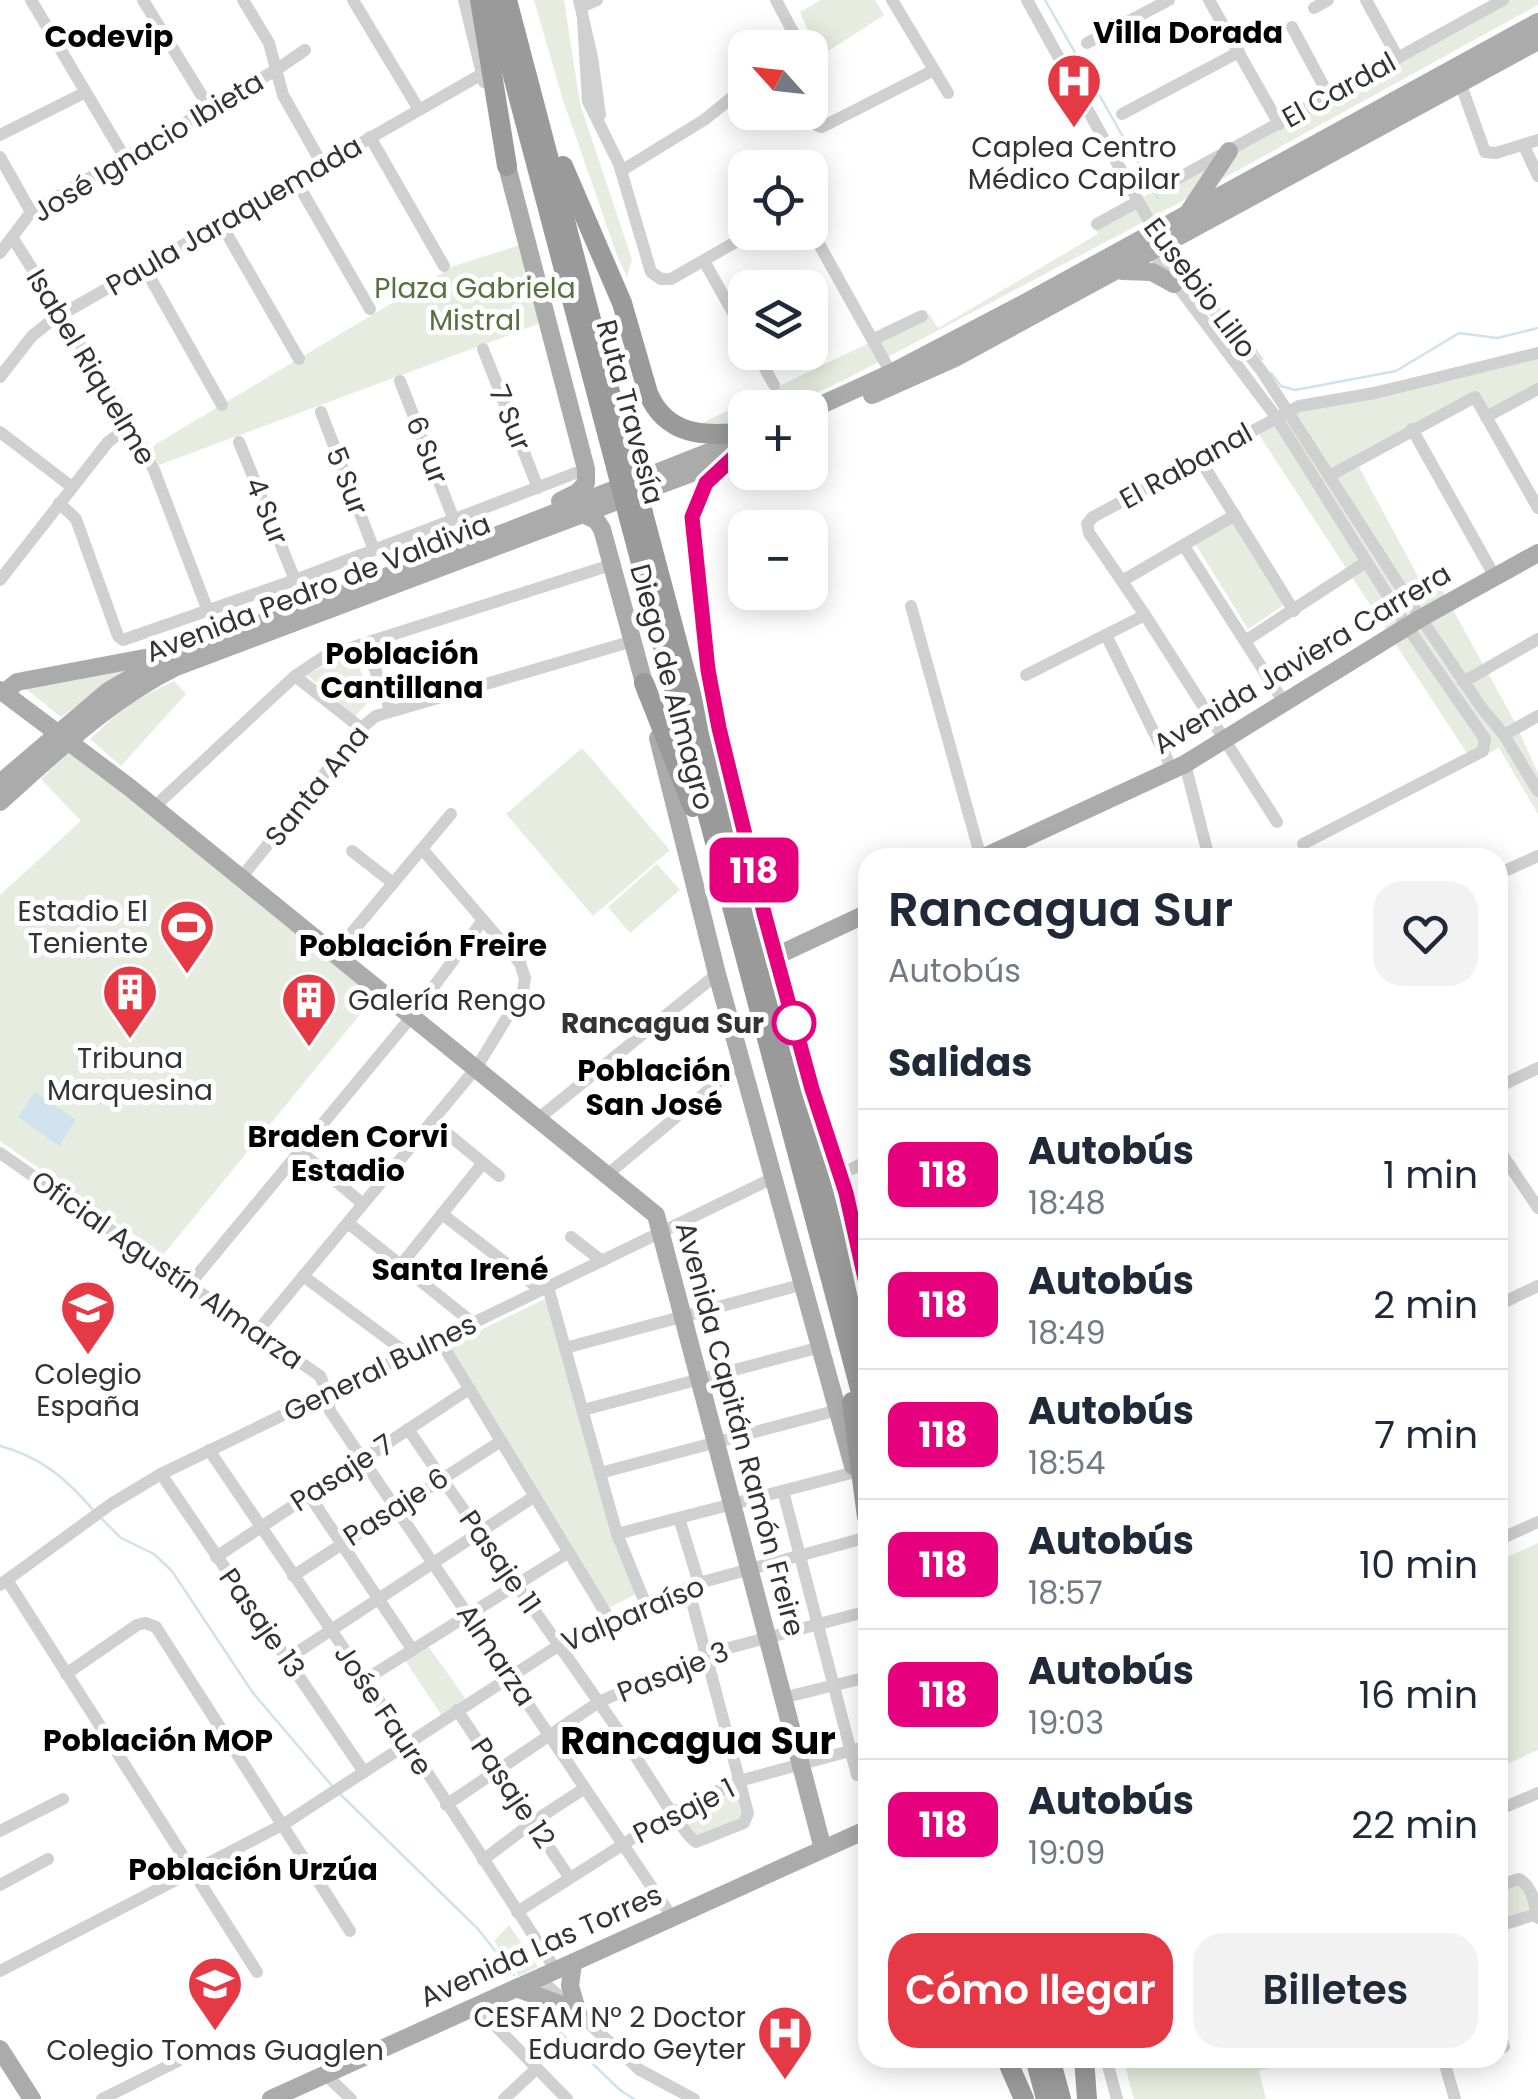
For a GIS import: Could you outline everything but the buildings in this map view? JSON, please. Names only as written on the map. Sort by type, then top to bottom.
[{"type":"highway","points":[[480,0],[507,166]]},
{"type":"highway","name":"Ruta Travesía","points":[[493,0],[708,760],[858,1324]]},
{"type":"highway","name":"Ruta Travesía","points":[[507,0],[725,884],[858,1382]]},
{"type":"highway","points":[[536,108],[615,285],[656,409],[673,425],[688,432],[728,434]]},
{"type":"highway","points":[[644,683],[725,884]]},
{"type":"highway","points":[[708,760],[752,863]]},
{"type":"highway","points":[[812,1089],[822,1189]]},
{"type":"highway","points":[[844,1331],[858,1455]]},
{"type":"highway","points":[[1009,2068],[1020,2099]]},
{"type":"highway","points":[[1038,2068],[1046,2099]]},
{"type":"highway","points":[[1053,2068],[1061,2099]]},
{"type":"highway","points":[[1084,2068],[1086,2099]]},
{"type":"main road","points":[[828,415],[955,358],[1116,271],[1185,216],[1538,22]]},
{"type":"main road","points":[[828,402],[1154,242],[1538,41]]},
{"type":"main road","points":[[1185,216],[1229,151]]},
{"type":"main road","points":[[454,551],[504,522],[573,496],[586,483],[586,470],[507,166]]},
{"type":"main road","points":[[1116,271],[1152,272],[1174,284]]},
{"type":"main road","points":[[629,491],[728,443]]},
{"type":"main road","points":[[629,491],[728,458]]},
{"type":"main road","points":[[728,463],[700,491],[691,532],[713,696],[776,956],[812,1089],[841,1174],[858,1248]]},
{"type":"main road","name":"Avenida Pedro de Valdivia","points":[[0,783],[66,733],[176,667],[584,515],[629,491]]},
{"type":"main road","name":"Avenida Pedro de Valdivia","points":[[0,802],[117,684],[180,651],[629,491]]},
{"type":"main road","name":"Diego de Almagro","points":[[584,515],[601,526],[858,1486]]},
{"type":"main road","name":"Avenida Javiera Carrera","points":[[1003,848],[1179,767],[1414,623],[1538,553]]},
{"type":"main road","name":"Avenida Pedro de Valdivia","points":[[3,686],[180,651]]},
{"type":"main road","name":"Avenida Capitán Ramón Freire","points":[[3,686],[107,761],[153,808],[653,1211],[800,1764],[829,1847]]},
{"type":"main road","points":[[776,956],[858,918]]},
{"type":"main road","name":"Avenida Las Torres","points":[[280,2097],[858,1834]]},
{"type":"main road","name":"Avenida Las Torres","points":[[829,1847],[858,1844]]},
{"type":"main road","points":[[556,1970],[570,1986],[575,2011]]},
{"type":"main road","points":[[516,1988],[575,2011]]},
{"type":"main road","points":[[3,2059],[32,2099]]},
{"type":"street","points":[[31,0],[125,158]]},
{"type":"street","points":[[143,0],[210,108]]},
{"type":"street","points":[[243,0],[269,44],[283,95],[322,164]]},
{"type":"street","points":[[353,0],[418,108]]},
{"type":"street","points":[[464,0],[507,166]]},
{"type":"street","points":[[597,0],[581,9],[588,101],[621,171],[651,272],[668,280],[728,247]]},
{"type":"street","points":[[776,0],[792,30]]},
{"type":"street","points":[[892,0],[948,93]]},
{"type":"street","name":"Eusebio Lillo","points":[[1026,0],[1137,202],[1174,284],[1329,476],[1414,623],[1430,660],[1474,710],[1504,735],[1538,790]]},
{"type":"street","points":[[1086,43],[1169,0]]},
{"type":"street","points":[[1209,0],[1278,124]]},
{"type":"street","points":[[1314,8],[1328,0]]},
{"type":"street","points":[[1366,0],[1398,58]]},
{"type":"street","name":"El Cardal","points":[[1175,180],[1502,0]]},
{"type":"street","points":[[1292,27],[1330,96]]},
{"type":"street","name":"José Ignacio Ibieta","points":[[0,253],[32,212],[305,50]]},
{"type":"street","points":[[1122,114],[1239,52]]},
{"type":"street","points":[[828,125],[934,70]]},
{"type":"street","name":"Paula Jaraquemada","points":[[0,376],[32,336],[61,314],[482,74]]},
{"type":"street","points":[[1460,85],[1486,152],[1531,143],[1538,176]]},
{"type":"street","points":[[0,136],[84,93]]},
{"type":"street","points":[[621,171],[728,101]]},
{"type":"street","points":[[370,137],[444,266]]},
{"type":"street","points":[[0,157],[32,212]]},
{"type":"street","points":[[294,179],[370,310]]},
{"type":"street","points":[[1097,224],[1137,202]]},
{"type":"street","points":[[220,222],[299,359]]},
{"type":"street","name":"Isabel Riquelme","points":[[12,237],[132,425],[154,470],[208,611]]},
{"type":"street","name":"Eusebio Lillo","points":[[1154,242],[1261,370],[1366,562],[1463,682],[1474,710]]},
{"type":"street","points":[[823,250],[891,373]]},
{"type":"street","points":[[704,262],[728,304]]},
{"type":"street","points":[[144,267],[222,405]]},
{"type":"street","points":[[874,340],[922,316]]},
{"type":"street","name":"7 Sur","points":[[483,349],[538,488]]},
{"type":"street","name":"El Rabanal","points":[[1277,822],[1089,533],[1087,524],[1282,414],[1538,353]]},
{"type":"street","points":[[766,370],[774,385]]},
{"type":"street","name":"6 Sur","points":[[400,381],[454,520]]},
{"type":"street","points":[[1486,417],[1538,389]]},
{"type":"street","points":[[1329,476],[1475,397],[1538,508]]},
{"type":"street","name":"5 Sur","points":[[321,412],[374,550]]},
{"type":"street","points":[[0,580],[6,561],[60,503],[111,438],[132,425]]},
{"type":"street","points":[[1412,430],[1495,577]]},
{"type":"street","points":[[0,432],[72,488]]},
{"type":"street","name":"4 Sur","points":[[239,442],[294,580]]},
{"type":"street","points":[[1199,458],[1294,611]]},
{"type":"street","points":[[60,503],[76,519],[121,639],[294,580],[586,470]]},
{"type":"street","points":[[1122,581],[1235,515]]},
{"type":"street","points":[[1184,546],[1285,704]]},
{"type":"street","points":[[1245,641],[1366,562]]},
{"type":"street","points":[[153,808],[295,676],[325,656],[611,565]]},
{"type":"street","points":[[911,606],[978,848]]},
{"type":"street","points":[[1026,674],[1145,614]]},
{"type":"street","points":[[1106,635],[1179,767],[1207,848]]},
{"type":"street","points":[[1463,682],[1538,639]]},
{"type":"street","name":"Santa Ana","points":[[242,878],[362,728],[376,716],[633,641]]},
{"type":"street","points":[[364,642],[390,709]]},
{"type":"street","name":"Eusebio Lillo","points":[[1430,660],[1463,682]]},
{"type":"street","points":[[295,676],[362,728]]},
{"type":"street","points":[[1303,844],[1483,751],[1485,739],[1474,710]]},
{"type":"street","points":[[1504,735],[1538,716]]},
{"type":"street","points":[[334,954],[452,814]]},
{"type":"street","points":[[256,1333],[477,1067],[520,998],[525,978],[516,958],[423,850]]},
{"type":"street","points":[[352,851],[393,883]]},
{"type":"street","points":[[1508,870],[1538,856]]},
{"type":"street","points":[[188,1285],[412,1016],[483,920]]},
{"type":"street","points":[[540,1118],[718,974]]},
{"type":"street","points":[[608,1174],[742,1062]]},
{"type":"street","points":[[1508,1082],[1538,1068]]},
{"type":"street","points":[[432,1121],[499,1176]]},
{"type":"street","points":[[300,1151],[364,1204]]},
{"type":"street","name":"Oficial Agustín Almarza","points":[[0,1153],[320,1376],[328,1392]]},
{"type":"street","points":[[400,1266],[483,1163]]},
{"type":"street","points":[[1508,1163],[1538,1208]]},
{"type":"street","points":[[841,1174],[858,1166]]},
{"type":"street","name":"General Bulnes","points":[[3,1582],[161,1474],[775,1177]]},
{"type":"street","points":[[442,1214],[545,1288],[566,1348],[617,1534],[646,1605]]},
{"type":"street","points":[[348,1223],[473,1323]]},
{"type":"street","points":[[571,1237],[602,1261]]},
{"type":"street","points":[[304,1276],[408,1354]]},
{"type":"street","points":[[566,1348],[804,1284]]},
{"type":"street","points":[[1508,1300],[1538,1286]]},
{"type":"street","points":[[439,1339],[610,1620]]},
{"type":"street","points":[[582,1410],[821,1347]]},
{"type":"street","name":"Pasaje 7","points":[[216,1557],[470,1389]]},
{"type":"street","name":"Almarza","points":[[328,1392],[330,1411],[672,1917]]},
{"type":"street","points":[[600,1473],[838,1410]]},
{"type":"street","name":"Pasaje 11","points":[[408,1430],[599,1702],[687,1837],[696,1842],[744,1823],[748,1818],[739,1782]]},
{"type":"street","name":"Pasaje 6","points":[[293,1576],[501,1441]]},
{"type":"street","name":"Jośe Faure","points":[[208,1450],[556,1970],[575,2011],[640,2070],[694,2099]]},
{"type":"street","points":[[617,1534],[854,1472]]},
{"type":"street","name":"Pasaje 13","points":[[161,1474],[364,1772]]},
{"type":"street","points":[[783,1490],[857,1775]]},
{"type":"street","points":[[308,1495],[412,1650]]},
{"type":"street","points":[[287,1659],[535,1496]]},
{"type":"street","points":[[679,1518],[706,1654],[739,1782]]},
{"type":"street","points":[[1508,1536],[1538,1522]]},
{"type":"street","name":"Valparaíso","points":[[0,1970],[284,1824],[558,1646],[693,1585],[858,1541]]},
{"type":"street","points":[[363,1681],[569,1552]]},
{"type":"street","points":[[3,1582],[257,1972]]},
{"type":"street","name":"Pasaje 3","points":[[446,1805],[599,1702],[706,1654],[858,1614]]},
{"type":"street","points":[[66,1674],[137,1626],[156,1627],[350,1931]]},
{"type":"street","points":[[782,1698],[858,1680]]},
{"type":"street","name":"Pasaje 12","points":[[457,1710],[569,1877]]},
{"type":"street","name":"Pasaje 1","points":[[517,1912],[674,1812],[739,1782],[858,1749]]},
{"type":"street","points":[[483,1860],[585,1788]]},
{"type":"street","points":[[1508,1806],[1538,1792]]},
{"type":"street","points":[[0,1831],[63,1799]]},
{"type":"street","points":[[0,1885],[48,1860]]},
{"type":"street","points":[[1508,1883],[1519,1880],[1529,1887],[1538,1916],[1508,1924]]},
{"type":"street","points":[[476,2006],[567,2099]]},
{"type":"street","points":[[102,2099],[178,2062]]},
{"type":"street","points":[[1109,2068],[1117,2099]]},
{"type":"street","points":[[1446,2068],[1454,2099]]},
{"type":"street","points":[[504,2099],[536,2069]]},
{"type":"street","points":[[325,2074],[350,2099]]},
{"type":"green space","points":[[534,0],[564,0],[580,104],[632,259],[627,277],[562,97]]},
{"type":"green space","points":[[821,0],[875,0],[884,15],[828,51],[828,30],[808,30],[800,12]]},
{"type":"green space","points":[[1508,0],[1538,0],[1538,5],[1153,217],[848,378],[823,390],[771,390],[813,370],[828,370],[828,363],[929,314],[938,328],[1098,234],[1093,224],[1204,168]]},
{"type":"green space","name":"Plaza Gabriela Mistral","points":[[523,244],[544,322],[159,465],[151,450],[156,444],[454,266]]},
{"type":"green space","points":[[1538,350],[1538,385],[1487,413],[1475,394],[1353,456],[1428,595],[1441,588],[1516,724],[1538,773],[1538,814],[1499,748],[1472,761],[1254,427],[1294,404]]},
{"type":"green space","points":[[728,411],[728,426],[694,427]]},
{"type":"green space","points":[[1235,519],[1287,603],[1248,629],[1196,545]]},
{"type":"green space","points":[[352,650],[372,698],[355,716],[307,675]]},
{"type":"green space","points":[[133,666],[61,717],[21,685]]},
{"type":"green space","points":[[174,681],[186,694],[121,766],[90,739],[129,703]]},
{"type":"green space","points":[[582,748],[670,850],[593,916],[506,814]]},
{"type":"green space","name":"Estadio El Teniente","points":[[70,751],[376,995],[163,1255],[0,1141],[0,895],[81,821],[41,779]]},
{"type":"green space","points":[[657,864],[680,890],[630,933],[608,907]]},
{"type":"green space","points":[[549,1297],[638,1593],[598,1613],[443,1348]]},
{"type":"green space","points":[[1538,1543],[1538,1750],[1508,1764],[1508,1556]]},
{"type":"green space","points":[[425,1642],[468,1702],[444,1719],[402,1656]]},
{"type":"green space","points":[[739,1781],[748,1818],[696,1842],[674,1812]]},
{"type":"green space","points":[[1517,1884],[1526,1888],[1531,1912],[1508,1918],[1508,1887]]},
{"type":"green space","points":[[509,1925],[538,1967],[519,1976],[494,1941]]},
{"type":"green space","points":[[1126,2068],[1270,2068],[1259,2071],[1266,2099],[1134,2099]]},
{"type":"water","points":[[35,1092],[76,1120],[59,1146],[18,1117]]},
{"type":"waterway","points":[[1045,0],[1158,198]]},
{"type":"waterway","points":[[1186,258],[1199,275]]},
{"type":"waterway","points":[[1239,328],[1262,359]]},
{"type":"waterway","points":[[1271,373],[1281,386],[1295,390],[1396,371],[1459,333],[1497,338],[1538,328]]},
{"type":"waterway","points":[[0,1446],[28,1456],[52,1471],[94,1511]]},
{"type":"waterway","points":[[100,1517],[121,1538],[154,1554],[172,1571],[253,1693],[333,1787]]},
{"type":"waterway","points":[[339,1793],[478,1929],[514,1975]]},
{"type":"waterway","points":[[539,2012],[634,2099]]},
{"type":"bus line","name":"118","points":[[728,462],[706,483],[692,517],[708,670],[764,913],[858,1243]]},
{"type":"place","name":"Caplea Centro Médico Capilar","points":[[1074,130]]},
{"type":"place","name":"Estadio El Teniente","points":[[187,976]]},
{"type":"place","name":"Rancagua Sur","points":[[794,1023]]},
{"type":"place","name":"Tribuna Marquesina","points":[[130,1041]]},
{"type":"place","name":"Galería Rengo","points":[[309,1049]]},
{"type":"place","name":"Colegio España","points":[[88,1357]]},
{"type":"place","name":"Colegio Tomas Guaglen","points":[[215,2033]]},
{"type":"place","name":"CESFAM N° 2 Doctor Eduardo Geyter","points":[[785,2082]]},
{"type":"district","name":"Villa Dorada","points":[[1188,32]]},
{"type":"district","name":"Codevip","points":[[109,36]]},
{"type":"district","name":"Población Cantillana","points":[[402,670]]},
{"type":"district","name":"Población Freire","points":[[423,945]]},
{"type":"district","name":"Población San José","points":[[654,1087]]},
{"type":"district","name":"Braden Corvi Estadio","points":[[348,1153]]},
{"type":"district","name":"Santa Irené","points":[[460,1269]]},
{"type":"district","name":"Población MOP","points":[[158,1740]]},
{"type":"district","name":"Rancagua Sur","points":[[698,1740]]},
{"type":"district","name":"Población Urzúa","points":[[253,1869]]}]
